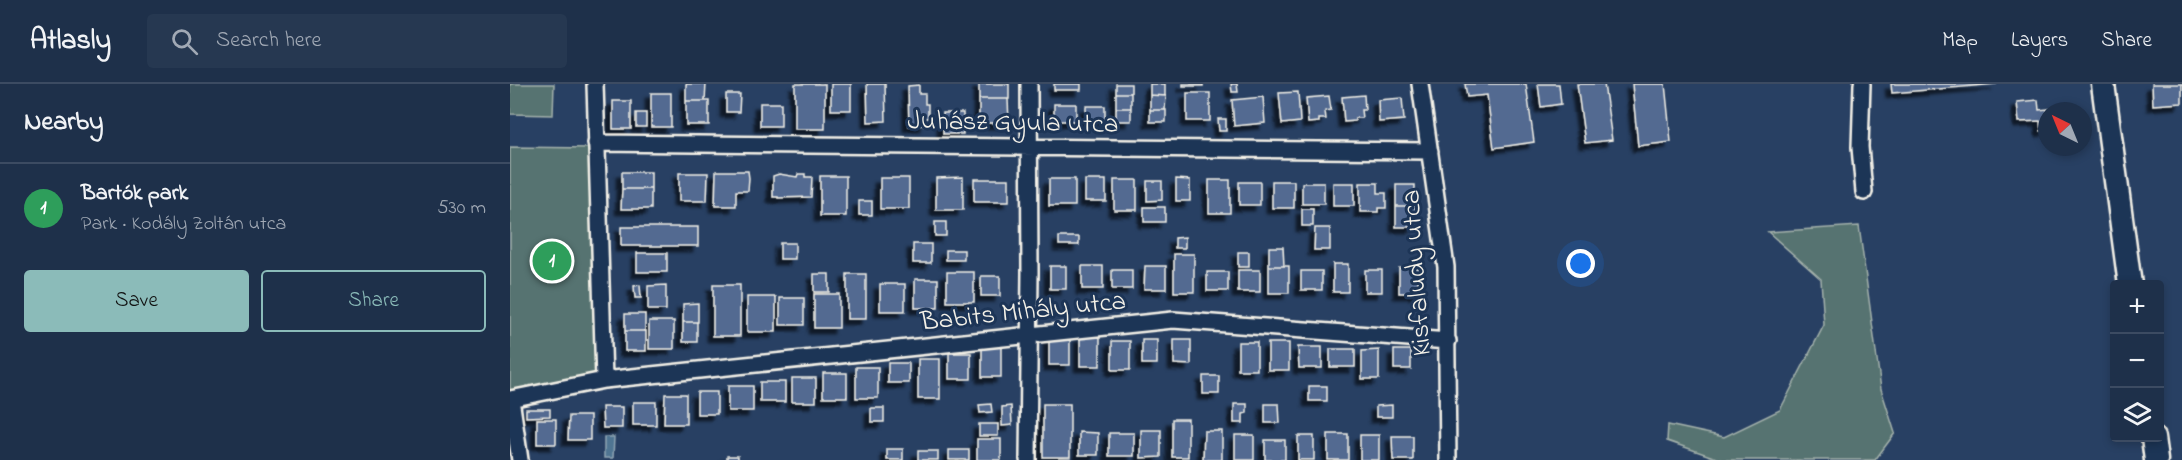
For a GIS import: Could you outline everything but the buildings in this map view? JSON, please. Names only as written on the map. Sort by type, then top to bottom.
[{"type":"main road","points":[[2103,84],[2129,280]]},
{"type":"main road","points":[[2153,442],[2156,460]]},
{"type":"street","points":[[595,84],[604,380]]},
{"type":"street","points":[[1028,460],[1029,84]]},
{"type":"street","name":"Kisfaludy utca","points":[[1420,84],[1446,267],[1448,460]]},
{"type":"street","points":[[1862,84],[1860,147],[1864,192]]},
{"type":"street","name":"Juhász Gyula utca","points":[[596,143],[1430,151]]},
{"type":"street","name":"Babits Mihály utca","points":[[510,399],[604,380],[1173,320],[1448,341]]},
{"type":"street","points":[[510,399],[520,460]]},
{"type":"green space","points":[[510,84],[554,84],[553,115],[510,114]]},
{"type":"green space","points":[[510,147],[591,148],[598,374],[510,391]]},
{"type":"green space","points":[[1859,226],[1881,389],[1895,433],[1875,460],[1722,460],[1667,441],[1668,425],[1724,437],[1780,410],[1824,325],[1821,279],[1768,232]]},
{"type":"water","points":[[604,437],[614,437],[613,458],[604,458]]},
{"type":"place","name":"Bartók park","points":[[552,261]]}]
